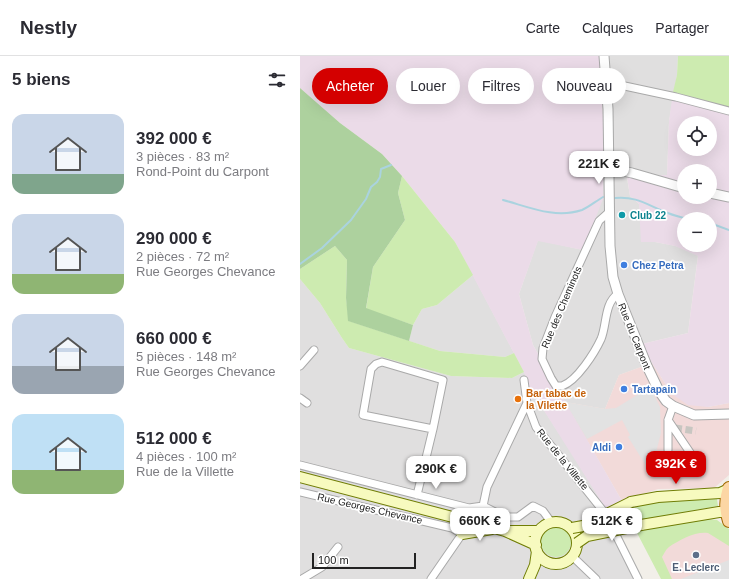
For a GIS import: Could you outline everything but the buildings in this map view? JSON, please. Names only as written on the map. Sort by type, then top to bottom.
[{"type":"main road","points":[[300,477],[500,530],[536,548],[540,556],[550,562],[563,562],[572,556],[577,548],[577,537],[572,528],[562,523],[551,522],[539,531],[536,538],[536,548],[531,575]]},
{"type":"main road","points":[[572,528],[583,526],[631,502],[658,497],[720,493],[729,489]]},
{"type":"main road","points":[[727,517],[725,500],[729,489]]},
{"type":"main road","points":[[577,543],[587,536],[641,525],[719,512],[727,517]]},
{"type":"main road","points":[[462,534],[500,530],[539,531]]},
{"type":"main road","points":[[531,575],[550,562]]},
{"type":"street","name":"Rue du Carpont","points":[[604,56],[605,68]]},
{"type":"street","points":[[626,86],[676,96],[729,111]]},
{"type":"street","name":"Rue du Carpont","points":[[607,104],[610,201],[609,212],[612,263],[618,294],[634,336],[659,391],[673,406],[694,415],[729,414]]},
{"type":"street","points":[[609,168],[677,186]]},
{"type":"street","points":[[717,194],[729,197]]},
{"type":"street","name":"Rue des Cheminots","points":[[609,212],[599,221],[555,317],[543,348],[542,359],[550,378],[556,386],[562,386],[573,379],[591,357],[601,338],[610,304],[613,298],[618,294]]},
{"type":"street","points":[[300,366],[314,350]]},
{"type":"street","points":[[417,495],[433,429],[443,380],[382,362],[376,364],[371,369],[363,415],[433,429]]},
{"type":"street","name":"Rue de la Villette","points":[[524,380],[527,403],[536,427],[604,512]]},
{"type":"street","points":[[300,398],[308,403]]},
{"type":"street","points":[[483,506],[487,487],[527,403]]},
{"type":"street","points":[[668,450],[668,420],[673,406]]},
{"type":"street","points":[[668,420],[691,454]]},
{"type":"street","points":[[300,464],[469,508],[483,506],[505,517],[518,517],[533,506],[543,511],[551,522]]},
{"type":"street","name":"Rue Georges Chevance","points":[[300,492],[452,528],[462,534]]},
{"type":"street","points":[[431,579],[462,534]]},
{"type":"street","points":[[616,535],[638,579]]},
{"type":"street","points":[[302,579],[322,567],[338,547]]},
{"type":"street","points":[[572,556],[596,579]]},
{"type":"shaded area","points":[[300,56],[600,56],[601,68],[542,68],[542,104],[602,104],[604,137],[603,199],[583,250],[538,241],[519,294],[533,345],[622,501],[606,509],[536,398],[531,399],[527,378],[455,242],[402,176],[382,154],[340,123],[318,104],[388,104],[388,68],[312,68],[312,98],[300,88]]},
{"type":"shaded area","points":[[600,56],[678,56],[677,75],[669,121],[667,176],[627,178],[630,196],[639,204],[642,242],[655,242],[676,246],[677,252],[691,252],[698,255],[688,333],[642,344],[652,363],[619,375],[605,409],[565,402],[533,345],[519,294],[538,240],[583,250],[602,199],[604,137],[602,104],[626,104],[626,68],[601,68]]},
{"type":"shaded area","points":[[673,92],[729,107],[729,403],[708,407],[688,405],[672,394],[652,363],[642,344],[688,333],[698,256],[689,252],[717,252],[717,212],[677,212],[677,247],[655,242],[641,242],[639,204],[630,196],[627,177],[667,175],[669,121]]},
{"type":"shaded area","points":[[473,275],[514,353],[505,357],[440,351],[409,341],[413,325],[422,309],[437,305]]},
{"type":"shaded area","points":[[300,279],[320,303],[349,348],[451,376],[512,378],[524,372],[527,378],[531,399],[536,398],[572,453],[606,509],[642,579],[300,579]]},
{"type":"shaded area","points":[[652,363],[672,394],[708,407],[729,403],[729,475],[714,488],[658,489],[622,501],[565,402],[605,409],[619,375]]},
{"type":"shaded area","points":[[650,387],[660,407],[661,433],[654,460],[645,464],[628,437],[630,435],[622,420],[587,439],[565,402],[605,409],[616,408]]},
{"type":"shaded area","points":[[706,526],[729,539],[729,579],[667,579],[646,538]]},
{"type":"shaded area","points":[[729,560],[729,579],[681,579]]},
{"type":"green space","points":[[678,56],[729,56],[729,107],[673,92],[677,75]]},
{"type":"green space","points":[[300,88],[312,98],[312,104],[318,104],[340,123],[382,154],[402,176],[398,193],[405,220],[373,267],[366,308],[413,325],[409,341],[348,321],[346,298],[347,260],[335,246],[300,269]]},
{"type":"green space","points":[[402,176],[455,242],[473,275],[437,305],[422,309],[413,325],[366,309],[373,267],[405,220],[398,193]]},
{"type":"green space","points":[[335,246],[347,260],[346,298],[349,321],[440,351],[505,357],[514,353],[524,372],[512,378],[451,376],[349,348],[320,303],[300,279],[300,269]]},
{"type":"green space","points":[[717,499],[718,506],[614,525],[610,517],[636,506],[649,503],[676,500]]},
{"type":"green space","points":[[691,520],[717,520],[729,529],[729,546],[708,533],[698,533],[683,539],[668,548],[662,557],[672,579],[661,579],[636,531]]},
{"type":"green space","points":[[556,527],[567,531],[571,542],[567,553],[556,557],[545,553],[541,542],[545,531]]},
{"type":"waterway","points":[[300,264],[322,248],[351,220],[366,199],[371,187],[380,177],[381,169],[391,165]]},
{"type":"waterway","points":[[503,200],[532,209],[552,213],[562,213],[582,210],[603,197]]},
{"type":"waterway","points":[[615,198],[634,199],[677,216]]},
{"type":"waterway","points":[[717,226],[729,230]]},
{"type":"tunnel","points":[[675,428],[696,431]]},
{"type":"tunnel","points":[[605,512],[615,533]]},
{"type":"place","name":"Club 22","points":[[622,215]]},
{"type":"place","name":"Chez Petra","points":[[624,265]]},
{"type":"place","name":"Tartapain","points":[[624,389]]},
{"type":"place","name":"Bar tabac de la Vilette","points":[[518,399]]},
{"type":"place","name":"Aldi","points":[[619,447]]},
{"type":"place","name":"E. Leclerc","points":[[696,555]]}]
